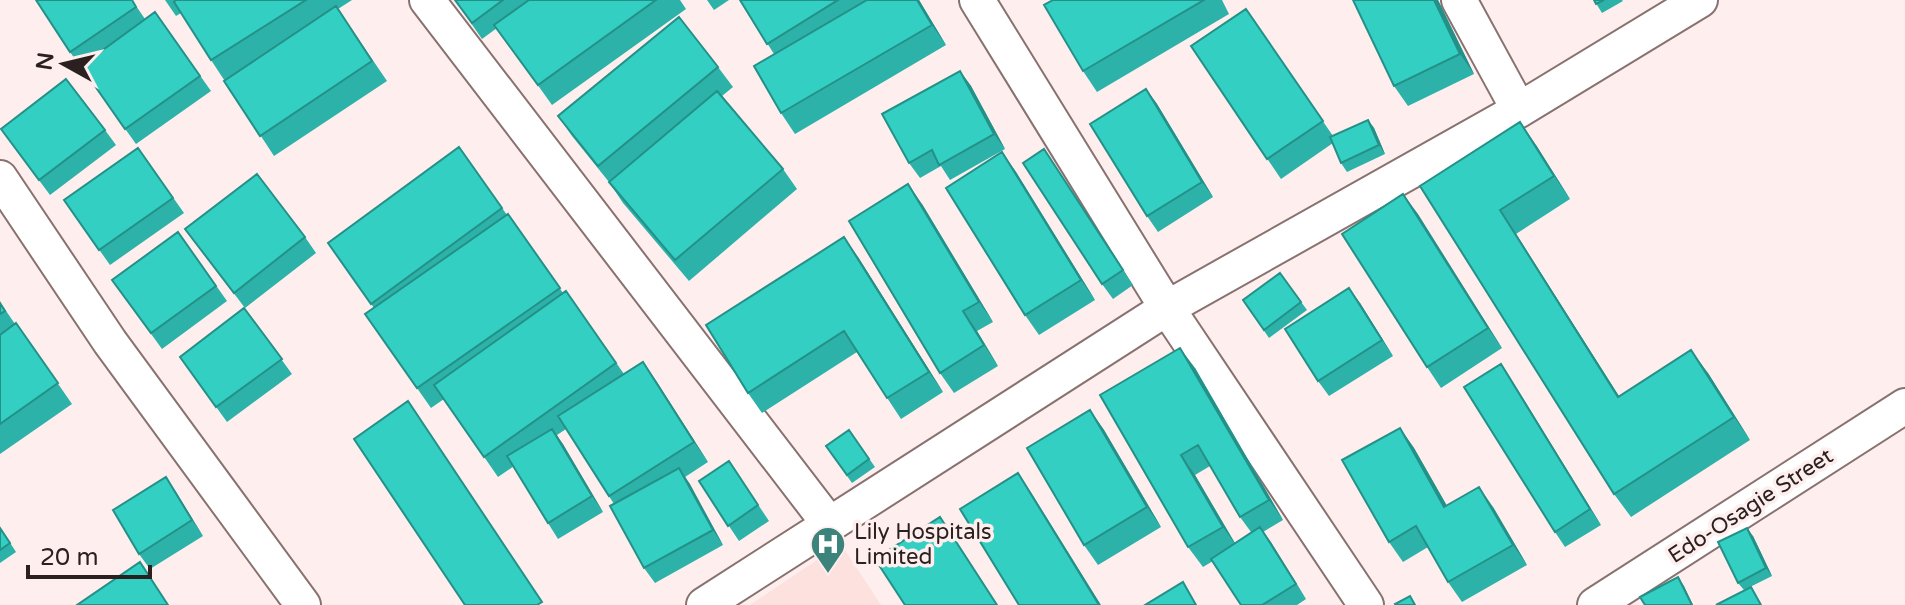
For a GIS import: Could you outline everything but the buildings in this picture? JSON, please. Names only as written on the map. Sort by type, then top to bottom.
[{"type":"street","points":[[427,0],[830,525]]},
{"type":"street","points":[[977,0],[1167,308],[1366,605]]},
{"type":"street","points":[[1459,0],[1519,110]]},
{"type":"street","points":[[704,605],[1167,308],[1519,110],[1700,0]]},
{"type":"street","points":[[0,178],[110,342],[303,605]]},
{"type":"street","name":"Edo-Osagie Street","points":[[1595,605],[1905,406]]},
{"type":"shaded area","name":"Lily Hospitals Limited","points":[[841,544],[881,605],[750,605]]},
{"type":"place","name":"Lily Hospitals Limited","points":[[828,575]]}]
